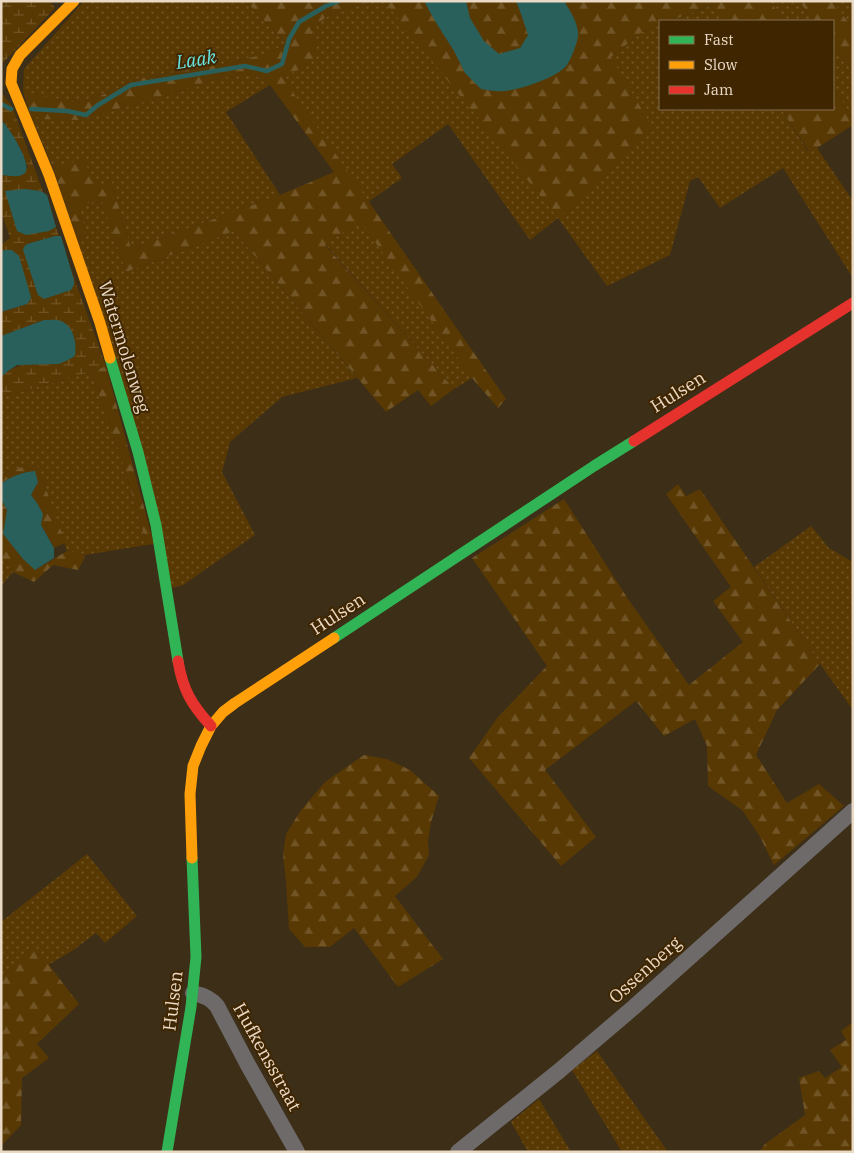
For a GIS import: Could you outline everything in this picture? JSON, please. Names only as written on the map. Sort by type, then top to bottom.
[{"type":"street","name":"Watermolenweg","points":[[74,1],[20,55],[12,69],[12,84],[49,174],[97,314],[138,452],[156,525],[181,676],[191,702],[211,726]]},
{"type":"street","name":"Hulsen","points":[[167,1152],[193,993],[196,957],[190,794],[193,766],[211,726],[223,712],[235,703],[594,466],[853,303]]},
{"type":"street","name":"Ossenberg","points":[[458,1152],[634,1007],[853,810]]},
{"type":"street","name":"Hufkensstraat","points":[[193,993],[201,994],[217,1006],[297,1152]]},
{"type":"green space","points":[[1,1],[50,1],[55,8],[1,65]]},
{"type":"green space","points":[[84,1],[246,1],[286,44],[266,54],[219,65],[141,78],[100,96],[78,103],[23,91],[24,69]]},
{"type":"green space","points":[[246,1],[372,1],[331,14],[311,28],[317,47],[315,59],[305,67],[282,77],[506,399],[498,408],[472,378],[360,221],[325,245],[454,389],[431,406],[418,390],[386,412],[234,231],[126,272],[102,201],[78,204],[86,235],[77,239],[53,168],[84,159],[95,186],[112,182],[131,249],[280,195],[334,172],[270,85],[251,73],[208,81],[158,98],[79,120],[40,119],[29,112],[23,91],[78,103],[100,96],[141,78],[219,65],[266,54],[286,44]]},
{"type":"green space","points":[[372,1],[384,1],[611,57],[642,32],[659,25],[659,110],[782,110],[808,151],[817,148],[853,201],[853,278],[783,168],[720,208],[698,177],[690,181],[670,255],[607,286],[558,218],[530,240],[448,124],[392,164],[402,178],[368,202],[281,77],[305,67],[317,47],[311,28],[331,14]]},
{"type":"green space","points":[[384,1],[770,1],[783,20],[722,20],[712,5],[673,20],[659,20],[659,25],[642,32],[611,57],[654,130],[558,218]]},
{"type":"green space","points":[[770,1],[799,1],[813,20],[783,20]]},
{"type":"green space","points":[[799,1],[833,1],[853,29],[853,72],[834,47],[834,20],[813,20]]},
{"type":"green space","points":[[833,1],[853,1],[853,29]]},
{"type":"green space","points":[[713,5],[722,20],[673,20]]},
{"type":"green space","points":[[834,47],[853,72],[853,117],[834,90]]},
{"type":"green space","points":[[251,73],[270,85],[226,112],[280,195],[131,249],[112,182],[95,187],[53,168],[29,112],[79,120],[158,98],[208,81]]},
{"type":"green space","points":[[834,90],[853,117],[853,125],[809,151],[782,110],[834,110]]},
{"type":"green space","points":[[1,92],[12,106],[106,366],[91,372],[1,397],[1,377],[6,372],[22,365],[46,364],[44,320],[1,336],[1,312],[27,304],[31,297],[24,278],[6,250],[1,251],[1,245],[10,238],[1,211],[1,175],[11,175],[28,168],[17,142],[1,120]],"holes":[[[55,236],[71,290],[64,292],[24,247],[27,244]]]},
{"type":"green space","points":[[102,201],[126,272],[234,231],[357,378],[282,397],[230,442],[222,472],[255,535],[183,585],[172,588],[77,239],[86,235],[78,204]]},
{"type":"green space","points":[[360,220],[472,378],[454,389],[325,244]]},
{"type":"green space","points":[[106,366],[154,544],[147,545],[121,457],[91,372]]},
{"type":"green space","points":[[91,372],[121,457],[147,545],[85,555],[67,551],[43,480],[29,464],[1,475],[1,397]]},
{"type":"green space","points":[[29,464],[38,467],[63,536],[65,543],[54,548],[41,525],[37,503],[31,495],[38,482],[26,472],[1,484],[1,475]]},
{"type":"green space","points":[[678,484],[686,496],[700,489],[820,664],[777,710],[756,755],[787,803],[819,784],[844,806],[774,865],[759,835],[742,810],[708,786],[707,746],[695,719],[664,736],[636,701],[545,770],[596,837],[561,866],[469,758],[498,717],[547,666],[472,558],[564,499],[628,599],[689,685],[743,642],[713,601],[731,587],[666,494]]},
{"type":"green space","points":[[1,499],[35,570],[67,551],[85,555],[78,570],[53,565],[34,582],[13,572],[1,555]]},
{"type":"green space","points":[[811,526],[829,548],[853,562],[853,710],[754,567]]},
{"type":"green space","points":[[1,555],[13,572],[1,586]]},
{"type":"green space","points":[[364,755],[387,759],[410,770],[439,796],[431,822],[428,841],[429,855],[417,877],[395,896],[443,959],[398,987],[354,928],[330,947],[305,947],[289,929],[283,854],[286,834],[301,810],[325,782]]},
{"type":"green space","points":[[87,854],[137,916],[105,943],[96,933],[75,949],[48,965],[36,949],[1,978],[1,922]]},
{"type":"green space","points":[[36,948],[79,1004],[37,1044],[49,1058],[22,1078],[21,1125],[1,1146],[1,978]]},
{"type":"green space","points":[[853,1022],[853,1039],[851,1041],[853,1043],[853,1152],[759,1152],[765,1144],[805,1115],[799,1078],[819,1071],[825,1078],[842,1067],[830,1050],[846,1040],[841,1031]]},
{"type":"green space","points":[[597,1051],[668,1152],[622,1152],[572,1070]]},
{"type":"green space","points":[[539,1099],[571,1152],[528,1152],[511,1122]]},
{"type":"water","points":[[424,1],[466,1],[470,18],[484,41],[499,54],[520,48],[528,35],[516,1],[564,1],[574,18],[578,36],[567,65],[547,79],[511,90],[481,89],[465,73]]},
{"type":"water","points":[[1,120],[14,138],[26,162],[27,169],[23,175],[1,175]]},
{"type":"water","points":[[25,189],[41,191],[47,195],[56,227],[49,231],[26,235],[17,231],[5,191]]},
{"type":"water","points":[[61,236],[74,285],[71,290],[44,299],[38,295],[23,250],[27,244]]},
{"type":"water","points":[[12,250],[19,256],[31,297],[27,304],[1,312],[1,251]]},
{"type":"water","points":[[44,320],[59,320],[69,327],[74,336],[75,356],[59,364],[17,365],[1,377],[1,336]]},
{"type":"water","points":[[35,471],[38,482],[31,495],[43,514],[41,525],[54,548],[54,558],[35,570],[23,559],[3,534],[7,510],[1,499],[1,484],[17,475]]},
{"type":"waterway","name":"Laak","points":[[31,109],[67,111],[86,115],[98,105],[131,85],[245,66],[267,71],[282,64],[289,39],[299,22],[326,6],[339,1]]},
{"type":"waterway","name":"Laak","points":[[1,104],[11,109]]},
{"type":"traffic: fast","points":[[110,358],[138,452],[156,525],[178,661]]},
{"type":"traffic: fast","points":[[334,638],[634,441]]},
{"type":"traffic: fast","points":[[167,1152],[191,1007],[196,957],[192,858]]},
{"type":"traffic: slow","points":[[74,1],[20,55],[12,69],[11,83],[49,175],[100,323],[110,358]]},
{"type":"traffic: slow","points":[[192,858],[190,794],[193,766],[211,726],[223,712],[235,703],[334,638]]},
{"type":"traffic: jam","points":[[634,441],[853,303]]},
{"type":"traffic: jam","points":[[178,661],[185,689],[198,711],[211,726]]}]
